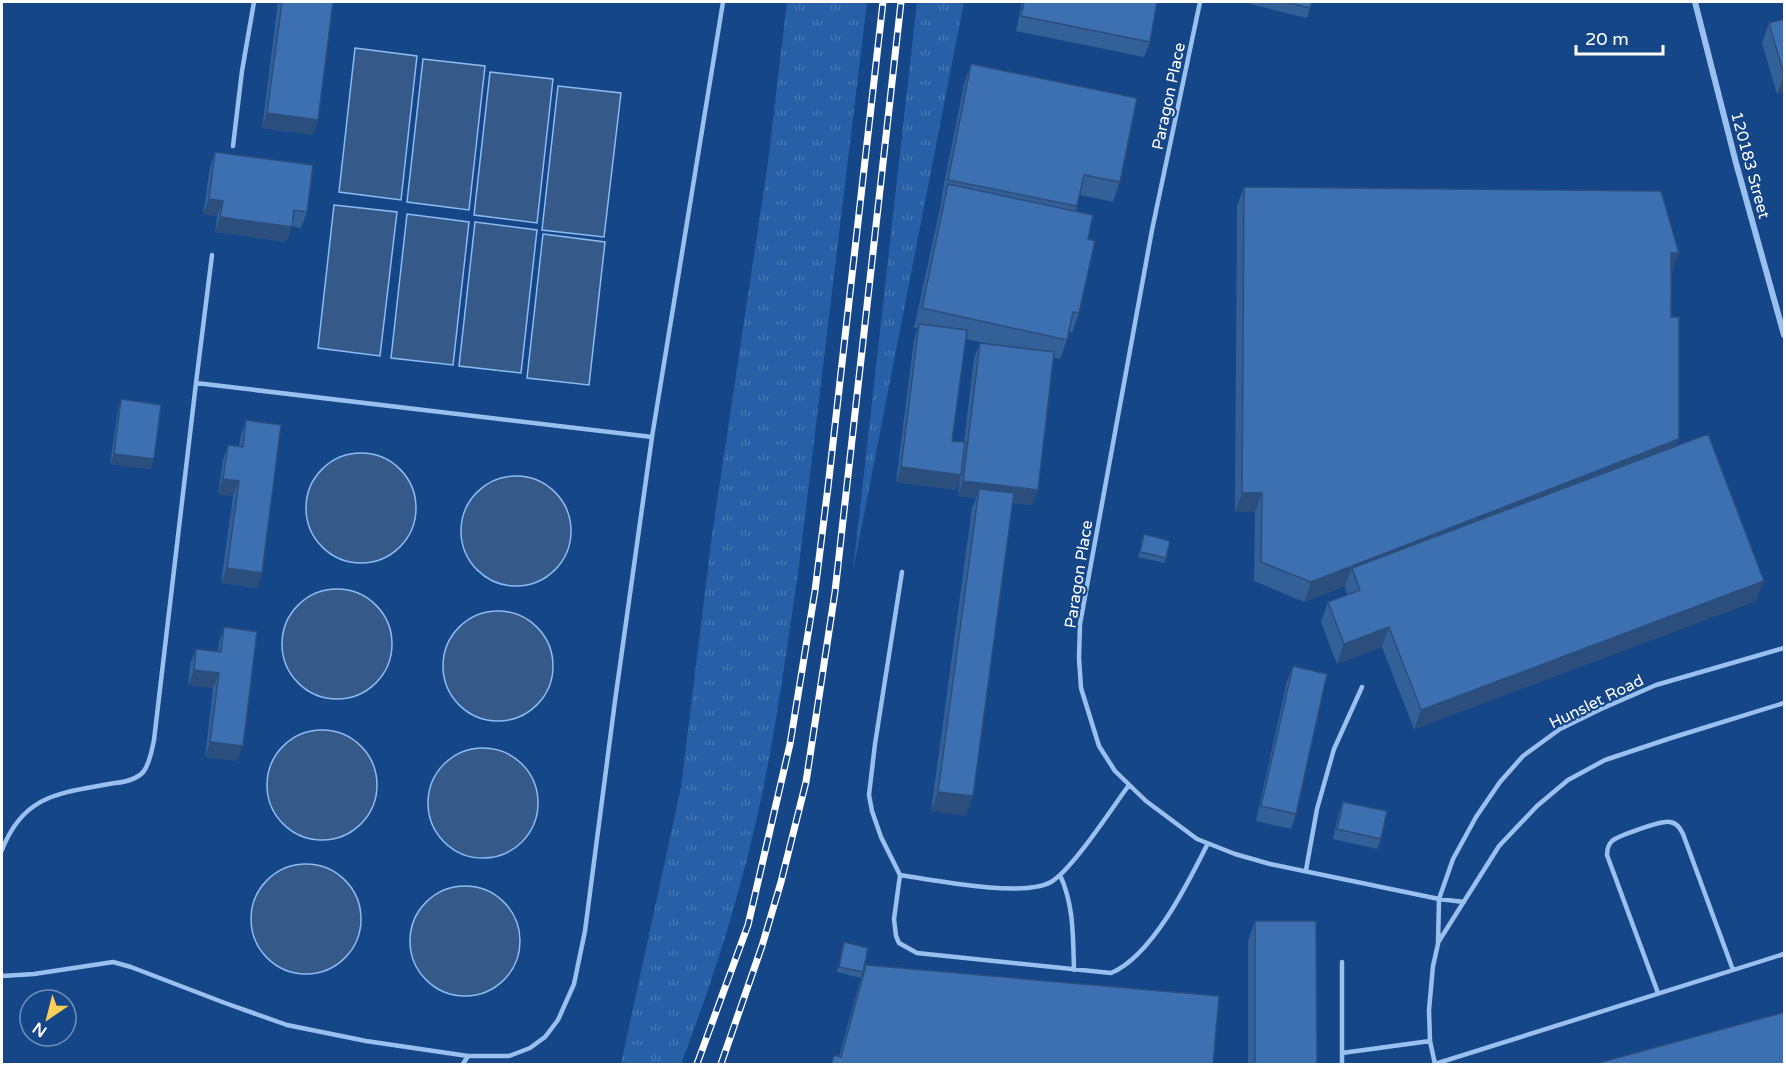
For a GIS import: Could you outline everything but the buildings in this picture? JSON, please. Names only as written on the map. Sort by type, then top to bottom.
[{"type":"street","name":"120183 Street","points":[[1695,2],[1736,163],[1785,335]]},
{"type":"lane","points":[[233,146],[242,71],[254,2]]},
{"type":"lane","points":[[2,976],[34,974],[113,962],[132,966],[287,1025],[366,1041],[468,1056],[509,1056],[530,1048],[545,1038],[558,1020],[574,984],[585,931],[652,437],[723,2]]},
{"type":"lane","name":"Paragon Place","points":[[1200,2],[1152,230],[1080,624],[1081,688],[1092,726],[1099,746],[1114,771],[1146,801],[1207,845],[1270,864],[1439,899],[1464,902]]},
{"type":"lane","points":[[2,850],[12,827],[42,800],[66,792],[132,780],[143,773],[150,759],[212,255]]},
{"type":"lane","points":[[196,383],[652,437]]},
{"type":"lane","points":[[902,572],[869,795],[881,837],[900,875],[894,919],[899,943],[917,953],[1111,973],[1134,957],[1152,938],[1175,903],[1207,845]]},
{"type":"lane","name":"Hunslet Road","points":[[1435,1064],[1430,1041],[1429,1010],[1433,966],[1438,944],[1439,899],[1453,859],[1487,799],[1500,782],[1523,756],[1560,729],[1656,685],[1785,648]]},
{"type":"lane","points":[[1306,870],[1317,809],[1334,749],[1362,687]]},
{"type":"lane","name":"Hunslet Road","points":[[1438,944],[1499,846],[1537,806],[1568,780],[1605,760],[1785,703]]},
{"type":"lane","points":[[900,875],[1008,888],[1050,883],[1060,875],[1129,786]]},
{"type":"lane","points":[[1658,993],[1607,855],[1608,848],[1614,839],[1663,822],[1672,822],[1683,834],[1733,969]]},
{"type":"lane","points":[[1060,875],[1068,892],[1071,909],[1074,970]]},
{"type":"lane","points":[[1435,1064],[1785,954]]},
{"type":"lane","points":[[1342,962],[1342,1065]]},
{"type":"lane","points":[[1342,1053],[1430,1041]]},
{"type":"lane","points":[[463,1065],[468,1056]]},
{"type":"green space","points":[[787,2],[867,2],[798,574],[780,691],[752,841],[715,969],[681,1064],[621,1064],[681,787],[712,535],[768,162]]},
{"type":"green space","points":[[917,2],[964,2],[853,571]]},
{"type":"shaded area","points":[[355,48],[417,56],[401,200],[339,192]]},
{"type":"shaded area","points":[[423,59],[485,66],[469,210],[407,202]]},
{"type":"shaded area","points":[[490,72],[553,79],[537,223],[474,215]]},
{"type":"shaded area","points":[[558,86],[621,93],[604,237],[542,230]]},
{"type":"shaded area","points":[[334,205],[397,212],[380,356],[318,348]]},
{"type":"shaded area","points":[[407,214],[469,222],[453,365],[391,358]]},
{"type":"shaded area","points":[[475,222],[537,230],[521,373],[459,366]]},
{"type":"shaded area","points":[[543,234],[605,242],[589,385],[527,378]]},
{"type":"shaded area","points":[[361,453],[382,457],[400,469],[412,487],[416,508],[412,529],[400,547],[382,559],[361,563],[340,559],[322,547],[310,529],[306,508],[310,487],[322,469],[340,457]]},
{"type":"shaded area","points":[[516,476],[537,480],[555,492],[567,510],[571,531],[567,552],[555,570],[537,582],[516,586],[495,582],[477,570],[465,552],[461,531],[465,510],[477,492],[495,480]]},
{"type":"shaded area","points":[[337,589],[358,593],[376,605],[388,623],[392,644],[388,665],[376,683],[358,695],[337,699],[316,695],[298,683],[286,665],[282,644],[286,623],[298,605],[316,593]]},
{"type":"shaded area","points":[[498,611],[519,615],[537,627],[549,645],[553,666],[549,687],[537,705],[519,717],[498,721],[477,717],[459,705],[447,687],[443,666],[447,645],[459,627],[477,615]]},
{"type":"shaded area","points":[[322,730],[343,734],[361,746],[373,764],[377,785],[373,806],[361,824],[343,836],[322,840],[301,836],[283,824],[271,806],[267,785],[271,764],[283,746],[301,734]]},
{"type":"shaded area","points":[[483,748],[504,752],[522,764],[534,782],[538,803],[534,824],[522,842],[504,854],[483,858],[462,854],[444,842],[432,824],[428,803],[432,782],[444,764],[462,752]]},
{"type":"shaded area","points":[[306,864],[327,868],[345,880],[357,898],[361,919],[357,940],[345,958],[327,970],[306,974],[285,970],[267,958],[255,940],[251,919],[255,898],[267,880],[285,868]]},
{"type":"shaded area","points":[[465,886],[486,890],[504,902],[516,920],[520,941],[516,962],[504,980],[486,992],[465,996],[444,992],[426,980],[414,962],[410,941],[414,920],[426,902],[444,890]]},
{"type":"railway","points":[[697,1064],[748,925],[790,744],[815,591],[883,2]]},
{"type":"railway","points":[[721,1064],[762,946],[806,782],[835,592],[901,2]]}]
